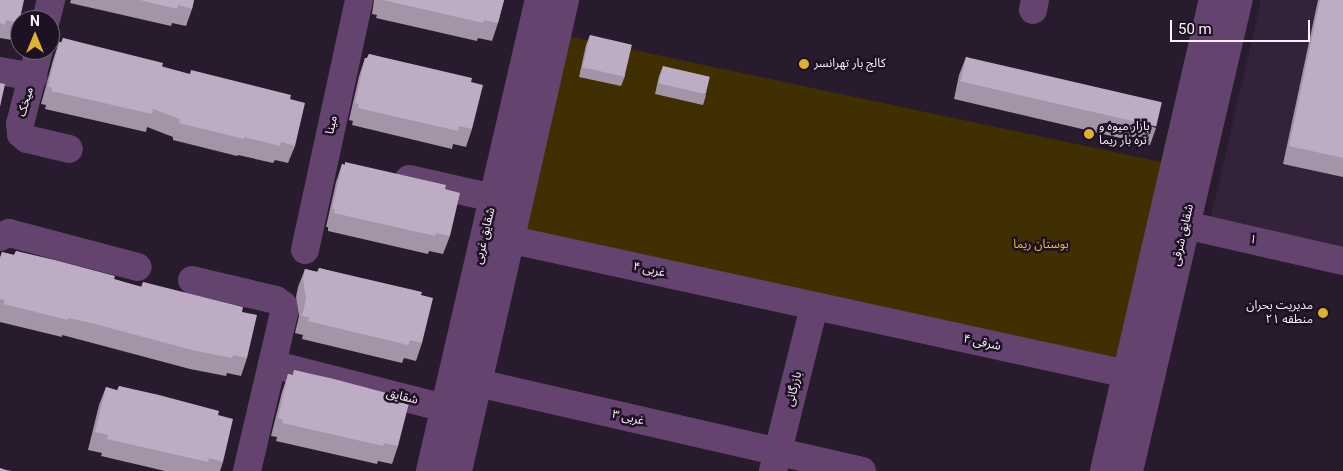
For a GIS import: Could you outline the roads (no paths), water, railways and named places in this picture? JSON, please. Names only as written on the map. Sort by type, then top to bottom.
[{"type":"street","name":"مینا","points":[[305,250],[359,0]]},
{"type":"street","name":"شقایق غربی","points":[[458,471],[478,383],[498,237],[493,198],[539,0]]},
{"type":"street","name":"شقایق غربی","points":[[430,471],[444,408],[498,237],[565,0]]},
{"type":"street","name":"شقایق شرقی","points":[[1104,471],[1138,377],[1174,222],[1213,0]]},
{"type":"street","name":"شقایق شرقی","points":[[1174,222],[1239,0]]},
{"type":"street","name":"میخک","points":[[37,60],[20,124],[21,134],[27,139],[69,149]]},
{"type":"street","points":[[0,71],[33,77]]},
{"type":"street","points":[[324,160],[353,166]]},
{"type":"street","points":[[381,173],[493,198]]},
{"type":"street","name":"۱","points":[[1174,222],[1343,261]]},
{"type":"street","points":[[1,236],[9,233],[138,267]]},
{"type":"street","name":"۴ غربی","points":[[498,237],[814,306]]},
{"type":"street","points":[[192,280],[276,300],[283,305],[284,314],[247,471]]},
{"type":"street","name":"۴ شرقی","points":[[814,306],[1138,377]]},
{"type":"street","name":"بازرگانی","points":[[776,462],[814,306]]},
{"type":"street","name":"شقایق","points":[[272,364],[444,408]]},
{"type":"street","name":"شقایق شرقی","points":[[1129,471],[1138,377]]},
{"type":"street","name":"۳ غربی","points":[[478,383],[776,462],[862,471]]},
{"type":"place","name":"کالج بار تهرانسر","points":[[804,64]]},
{"type":"place","name":"بازار میوه و تره بار ریما","points":[[1089,134]]},
{"type":"place","name":"مدیریت بحران منطقه ۲۱","points":[[1323,313]]},
{"type":"park label","name":"بوستان ریما","points":[[1041,245]]}]
